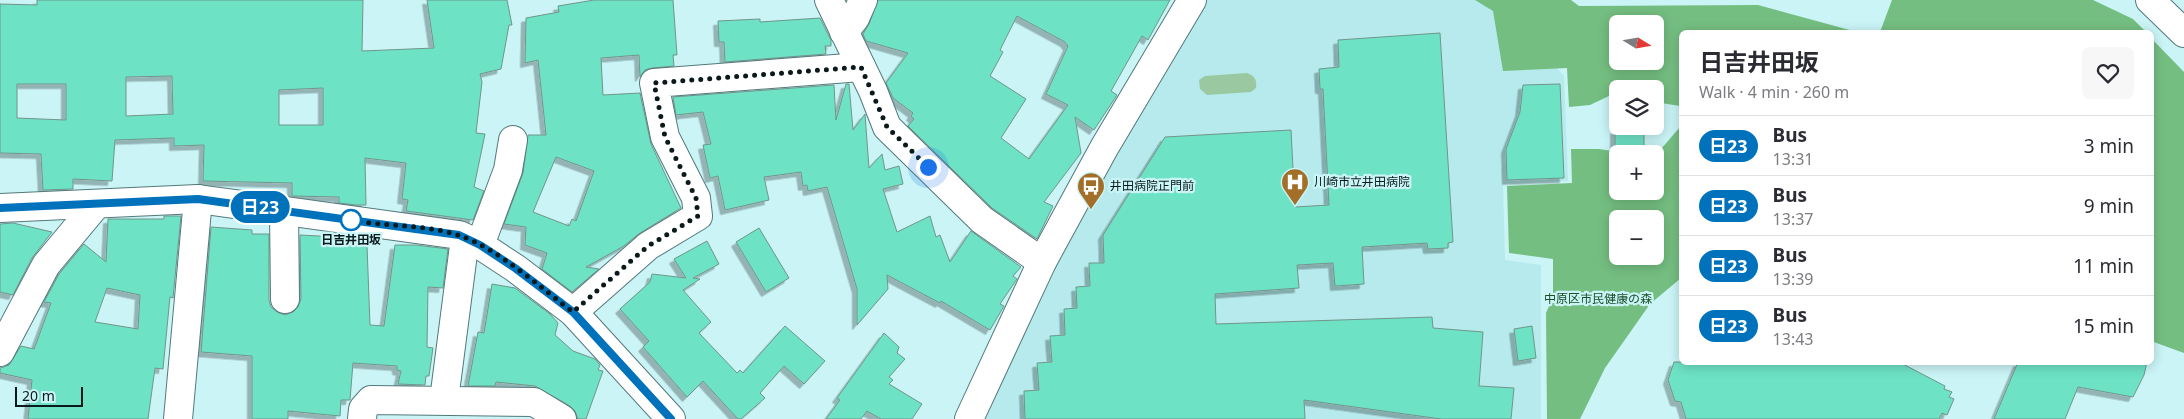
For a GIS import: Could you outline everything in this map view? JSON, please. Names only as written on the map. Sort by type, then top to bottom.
[{"type":"street","points":[[829,0],[887,127],[982,220],[1042,262]]},
{"type":"street","points":[[844,32],[855,18],[863,0]]},
{"type":"street","points":[[969,419],[1042,262],[1104,148],[1192,0]]},
{"type":"street","points":[[2150,0],[2184,33]]},
{"type":"street","points":[[573,312],[648,246],[698,216],[696,198],[665,137],[654,83],[861,67]]},
{"type":"street","points":[[444,400],[472,242],[508,170],[513,140]]},
{"type":"street","points":[[0,208],[198,199],[434,230],[472,242],[515,268],[573,312],[671,419]]},
{"type":"street","points":[[178,419],[198,199]]},
{"type":"street","points":[[0,352],[46,265],[96,205]]},
{"type":"street","points":[[284,211],[285,300]]},
{"type":"street","points":[[362,419],[363,408],[371,400],[534,402],[562,419]]},
{"type":"shaded area","name":"川崎市立井田病院","points":[[1206,0],[1490,0],[1524,31],[1564,76],[1568,181],[1503,184],[1505,260],[1541,265],[1541,419],[982,419],[1015,346],[1103,173]]},
{"type":"green space","name":"中原区市民健康の森","points":[[1475,0],[1571,0],[1579,6],[1758,5],[1850,30],[1679,30],[1679,106],[1664,103],[1664,80],[1609,80],[1609,96],[1590,105],[1569,107],[1567,68],[1503,71],[1493,11]]},
{"type":"green space","points":[[1892,0],[2093,0],[2133,19],[2144,30],[1881,30]]},
{"type":"green space","points":[[2154,41],[2184,72],[2184,353],[2154,342]]},
{"type":"green space","points":[[1247,73],[1252,75],[1256,81],[1256,88],[1251,92],[1207,95],[1200,89],[1199,80],[1205,76]]},
{"type":"green space","name":"中原区市民健康の森","points":[[1679,128],[1679,280],[1650,304],[1605,368],[1580,419],[1547,419],[1546,313],[1553,297],[1553,259],[1509,253],[1507,186],[1572,183],[1571,149],[1609,150],[1609,200],[1664,200],[1664,146]]},
{"type":"building","points":[[37,0],[363,0],[362,51],[434,48],[427,0],[507,0],[512,25],[509,25],[501,69],[480,74],[482,82],[476,133],[485,134],[474,187],[484,191],[473,220],[406,211],[408,200],[402,199],[406,163],[365,158],[366,205],[356,205],[339,203],[339,197],[292,196],[292,183],[203,181],[204,145],[174,146],[174,138],[115,140],[112,181],[73,179],[73,189],[43,190],[41,154],[0,153],[0,4],[37,5]],"holes":[[[172,76],[173,114],[126,116],[126,77]],[[17,84],[66,84],[66,120],[17,118]],[[323,88],[323,125],[279,125],[279,90]]]},
{"type":"building","points":[[594,0],[673,0],[677,55],[673,55],[674,66],[645,70],[640,77],[639,55],[601,58],[603,95],[640,93],[651,144],[681,208],[640,233],[624,246],[586,267],[599,269],[572,292],[542,269],[547,253],[525,245],[526,227],[504,224],[523,173],[528,135],[546,135],[538,60],[525,63],[526,18],[559,12],[558,6]],"holes":[[[556,157],[594,171],[576,221],[572,219],[569,226],[533,212]]]},
{"type":"building","points":[[878,0],[1170,0],[1148,40],[1142,36],[1111,91],[1117,95],[1094,130],[1075,117],[1081,153],[1044,202],[1053,206],[1037,239],[992,208],[908,126],[914,119],[911,116],[913,113],[893,98],[886,83],[908,53],[866,41],[863,34]],"holes":[[[1017,16],[1065,42],[1068,46],[1046,94],[1068,105],[1029,159],[1001,138],[1026,99],[990,76],[1003,52],[1000,50]]]},
{"type":"building","points":[[820,18],[831,40],[831,46],[825,46],[826,54],[725,62],[724,42],[719,42],[718,21],[760,19],[760,22]]},
{"type":"building","points":[[1440,33],[1453,242],[1448,243],[1448,248],[1428,249],[1427,243],[1362,247],[1364,284],[1335,286],[1333,263],[1297,265],[1299,288],[1215,294],[1216,324],[1432,317],[1433,328],[1483,332],[1479,386],[1514,388],[1511,419],[1441,419],[1304,400],[1305,419],[1025,419],[1024,391],[1039,390],[1037,363],[1052,362],[1050,336],[1065,335],[1064,309],[1077,308],[1076,287],[1090,286],[1089,263],[1104,263],[1103,235],[1165,137],[1291,130],[1295,207],[1329,205],[1323,89],[1320,89],[1319,69],[1339,67],[1338,40]]},
{"type":"building","points":[[846,84],[849,84],[853,130],[865,114],[869,168],[882,154],[885,170],[899,166],[903,184],[883,189],[897,232],[930,216],[936,237],[940,235],[950,262],[971,231],[1021,267],[1013,276],[1017,279],[1000,304],[1004,306],[990,330],[941,301],[940,303],[887,275],[888,289],[857,325],[857,289],[827,187],[808,191],[807,185],[803,186],[801,172],[764,177],[769,200],[725,210],[718,176],[710,178],[703,145],[711,144],[703,112],[676,115],[673,97],[834,85],[836,120]]},
{"type":"building","points":[[1560,84],[1564,178],[1507,180],[1506,149],[1520,112],[1523,85]]},
{"type":"building","points":[[1615,135],[1644,135],[1644,145],[1615,145]]},
{"type":"building","points":[[164,216],[181,216],[173,298],[170,297],[163,369],[155,368],[148,419],[28,419],[32,380],[0,373],[0,368],[9,365],[21,346],[34,349],[51,303],[44,302],[59,274],[84,244],[106,262],[108,219],[164,219]],"holes":[[[107,288],[140,295],[138,329],[95,322]]]},
{"type":"building","points":[[13,223],[52,232],[32,258],[13,295],[0,292],[0,224]]},
{"type":"building","points":[[211,227],[252,230],[252,234],[269,234],[269,300],[271,307],[285,315],[293,312],[298,307],[301,299],[300,235],[359,238],[359,245],[367,245],[370,325],[384,326],[395,245],[416,245],[448,249],[443,288],[428,287],[427,347],[433,348],[429,376],[426,376],[425,385],[398,384],[401,371],[397,370],[397,366],[353,363],[350,400],[341,400],[340,416],[288,411],[288,419],[252,419],[252,356],[201,352]]},
{"type":"building","points":[[759,228],[789,278],[766,292],[736,242]]},
{"type":"building","points":[[707,241],[719,264],[693,278],[700,279],[683,290],[711,322],[699,333],[737,373],[740,370],[743,373],[785,326],[825,361],[804,384],[784,366],[760,393],[765,398],[741,419],[738,419],[703,381],[687,397],[643,347],[649,341],[620,309],[650,282],[652,274],[686,278],[674,259]]},
{"type":"building","points":[[492,284],[515,288],[550,314],[558,323],[555,335],[573,351],[595,359],[600,365],[598,370],[603,371],[586,419],[578,419],[575,411],[570,406],[535,386],[496,382],[495,386],[468,386],[478,332],[484,333]]},
{"type":"building","points":[[1532,326],[1536,358],[1518,361],[1514,329]]},
{"type":"building","points":[[884,333],[899,347],[897,353],[905,359],[889,377],[893,380],[889,384],[922,404],[912,419],[881,419],[867,411],[861,419],[826,419],[840,400],[837,398]]},
{"type":"building","points":[[1674,362],[1679,362],[1679,365],[1905,365],[1945,386],[1944,389],[1952,392],[1949,397],[1954,399],[1947,415],[1942,413],[1939,419],[1686,419],[1681,402],[1675,401],[1668,380]]},
{"type":"building","points":[[2017,365],[2146,365],[2144,375],[2133,397],[2078,387],[2065,419],[1994,419]]},
{"type":"bus line","name":"日23","points":[[0,208],[86,206],[180,198],[198,199],[434,230],[459,235],[480,245],[515,268],[573,312],[671,419]]},
{"type":"place","name":"川崎市立井田病院","points":[[1295,206]]},
{"type":"place","name":"井田病院正門前","points":[[1091,210]]},
{"type":"place","name":"日吉井田坂","points":[[351,220]]},
{"type":"route","points":[[351,220],[434,230],[459,235],[480,245],[515,268],[573,312],[648,246],[698,216],[696,198],[665,137],[654,83],[861,67],[887,127],[928,167]]}]
